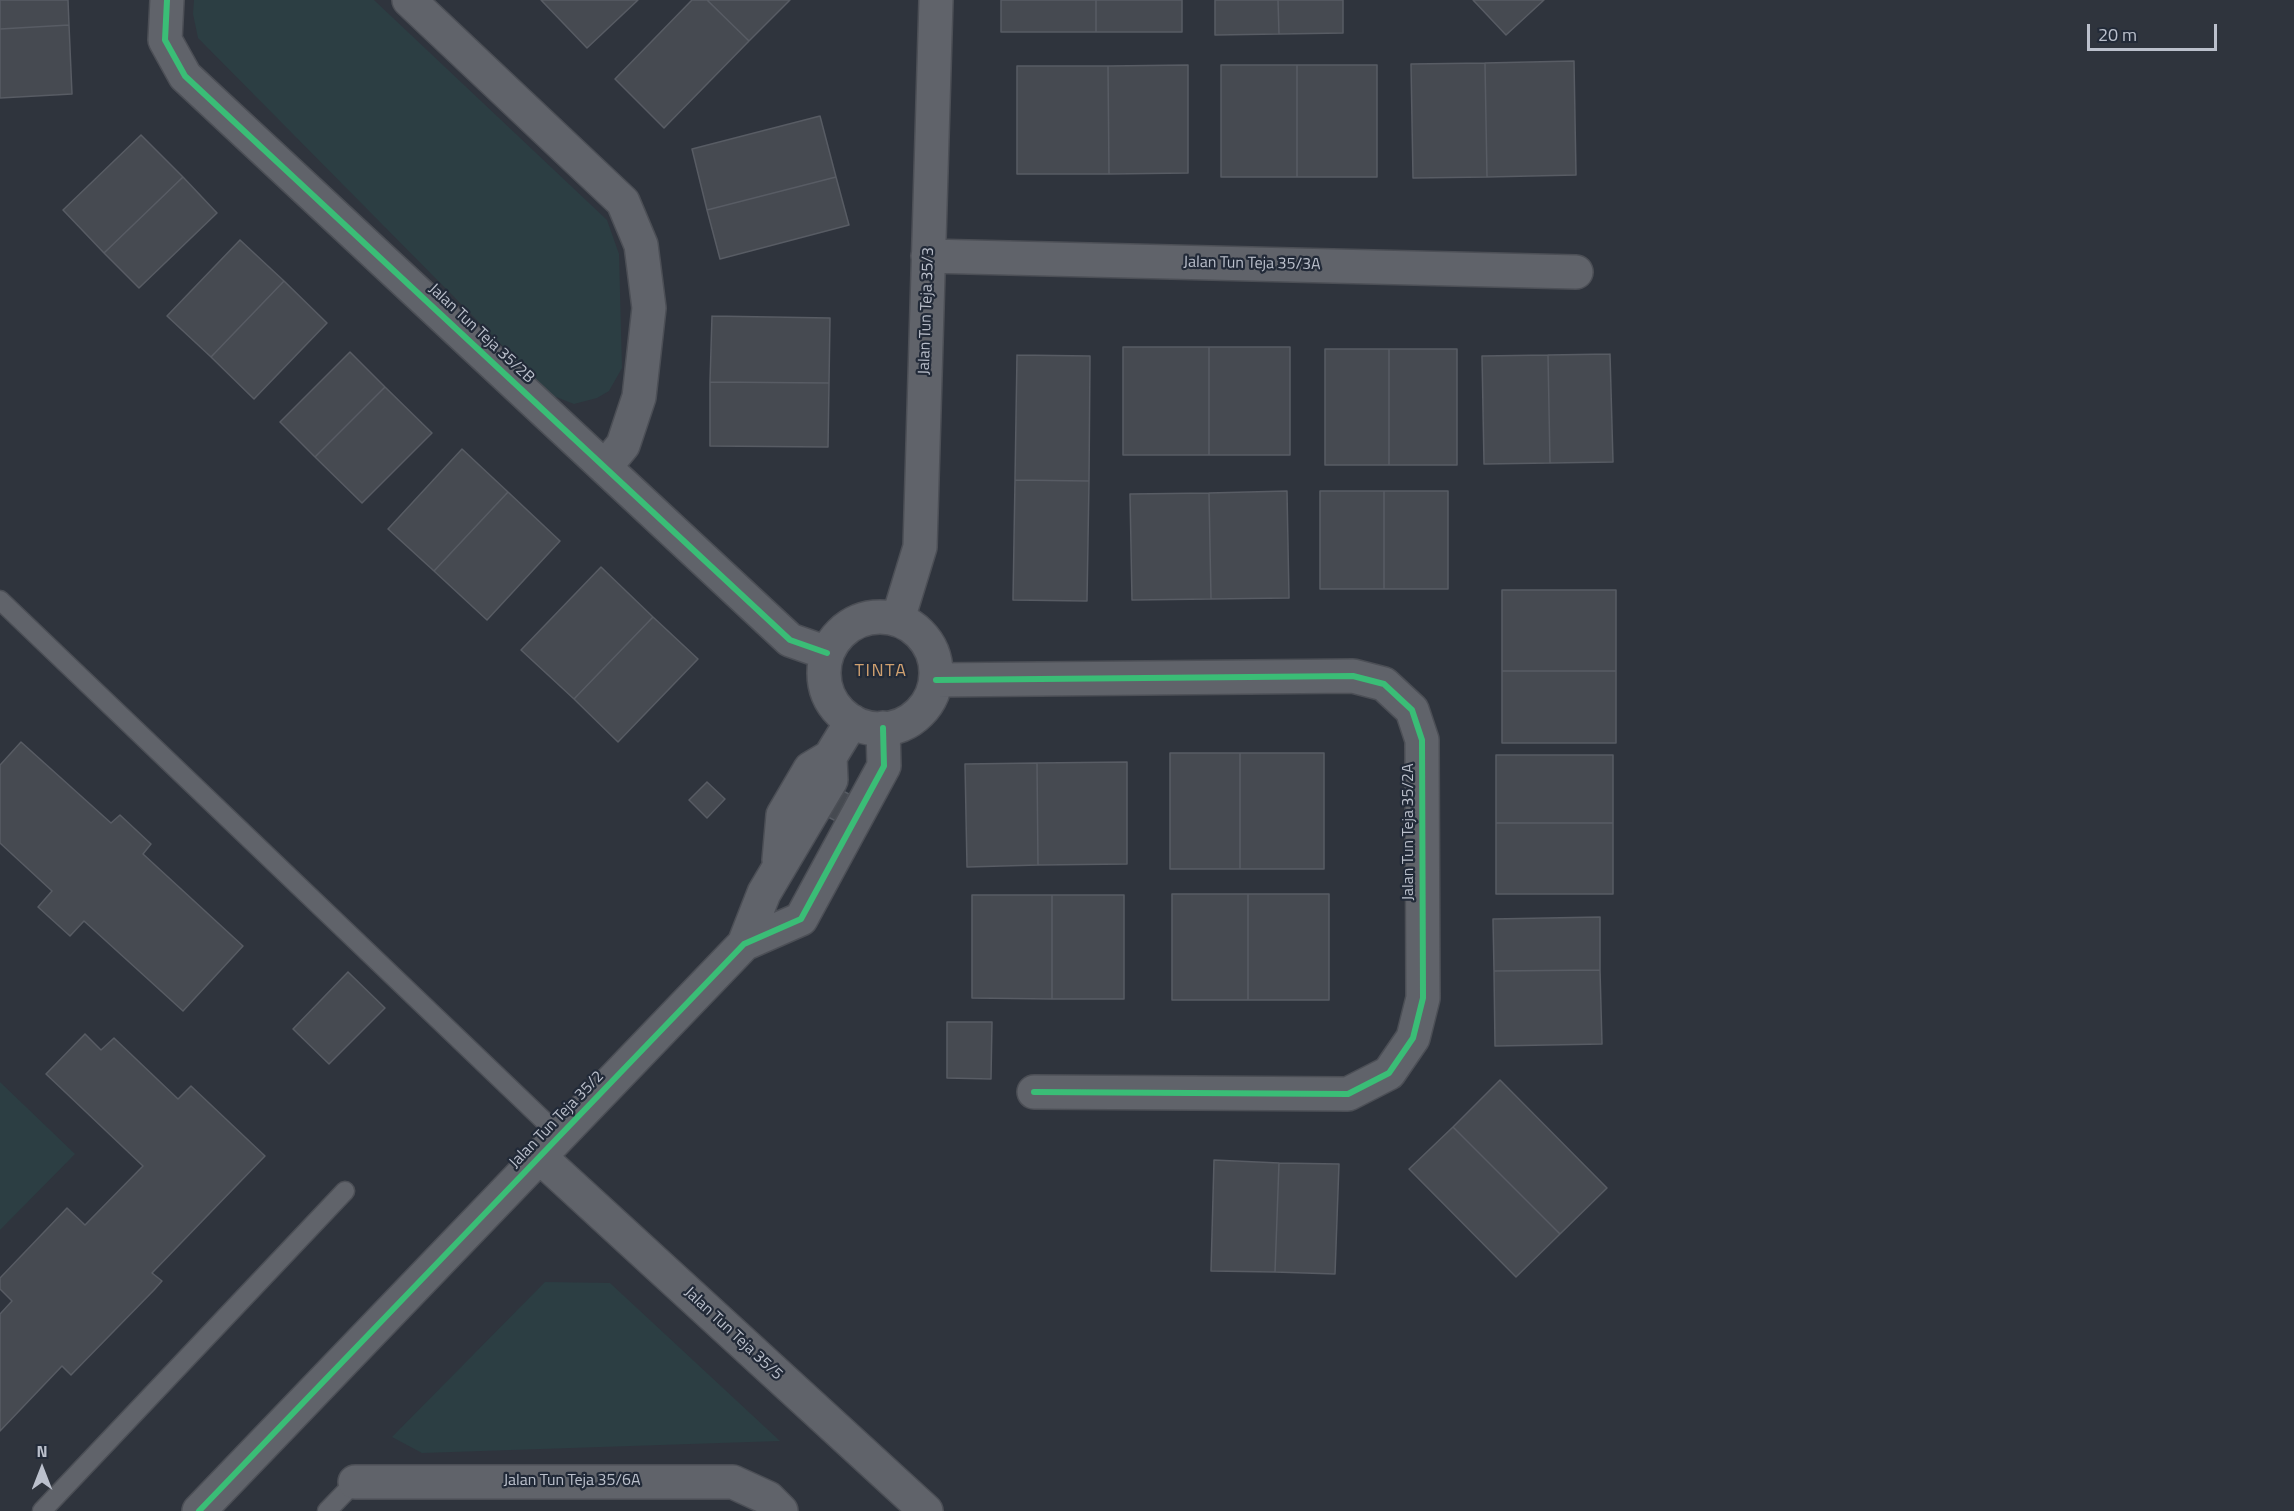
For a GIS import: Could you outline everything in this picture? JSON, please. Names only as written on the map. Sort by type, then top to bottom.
[{"type":"street","name":"Jalan Tun Teja 35/2B","points":[[167,0],[165,40],[185,76],[790,640],[827,653]]},
{"type":"street","points":[[409,0],[623,202],[641,245],[649,308],[639,397],[623,445],[605,467]]},
{"type":"street","name":"Jalan Tun Teja 35/3","points":[[898,620],[920,547],[936,0]]},
{"type":"street","name":"Jalan Tun Teja 35/3A","points":[[928,256],[1576,272]]},
{"type":"street","points":[[877,616],[909,624],[922,634],[931,648],[936,663],[936,680],[931,697],[922,711],[908,722],[892,728],[875,729],[852,721],[843,716],[831,702],[825,686],[823,669],[827,653],[835,638],[846,627],[861,620],[877,616]]},
{"type":"street","name":"Jalan Tun Teja 35/2A","points":[[936,680],[1353,676],[1384,684],[1412,710],[1422,740],[1423,998],[1413,1038],[1389,1073],[1348,1094],[1034,1092]]},
{"type":"street","name":"Jalan Tun Teja 35/2","points":[[199,1511],[744,944],[764,893],[831,780],[830,757],[852,721]]},
{"type":"street","name":"Jalan Tun Teja 35/2","points":[[744,944],[801,919],[884,766],[883,728]]},
{"type":"street","name":"Jalan Tun Teja 35/5","points":[[550,1146],[926,1511]]},
{"type":"street","name":"Jalan Tun Teja 35/6A","points":[[355,1482],[733,1482],[768,1498],[781,1511]]},
{"type":"lane","points":[[0,600],[550,1146]]},
{"type":"lane","points":[[42,1511],[345,1191]]},
{"type":"lane","points":[[327,1511],[355,1482]]},
{"type":"shaded area","points":[[194,0],[374,0],[607,220],[619,254],[622,368],[609,391],[597,398],[574,404],[551,395],[198,38],[193,14]]},
{"type":"shaded area","points":[[0,1082],[75,1154],[0,1230]]},
{"type":"shaded area","points":[[545,1282],[610,1283],[780,1441],[422,1453],[392,1437]]},
{"type":"building","points":[[0,0],[68,0],[69,25],[0,29]]},
{"type":"building","points":[[541,0],[638,0],[587,48]]},
{"type":"building","points":[[692,0],[707,0],[749,41],[664,128],[615,79]]},
{"type":"building","points":[[707,0],[790,0],[749,41]]},
{"type":"building","points":[[1001,0],[1096,0],[1096,32],[1001,32]]},
{"type":"building","points":[[1096,0],[1182,0],[1182,32],[1096,32]]},
{"type":"building","points":[[1215,0],[1278,0],[1279,34],[1215,35]]},
{"type":"building","points":[[1278,0],[1343,0],[1343,33],[1279,34]]},
{"type":"building","points":[[1473,0],[1544,0],[1506,35]]},
{"type":"building","points":[[69,25],[72,94],[0,98],[0,29]]},
{"type":"building","points":[[1574,61],[1576,175],[1487,177],[1485,63]]},
{"type":"building","points":[[1485,63],[1487,177],[1413,178],[1411,64]]},
{"type":"building","points":[[1188,65],[1188,173],[1109,174],[1108,66]]},
{"type":"building","points":[[1221,65],[1297,65],[1297,177],[1221,177]]},
{"type":"building","points":[[1297,65],[1377,65],[1377,177],[1297,177]]},
{"type":"building","points":[[1017,66],[1108,66],[1109,174],[1017,174]]},
{"type":"building","points":[[820,116],[836,177],[707,210],[692,149]]},
{"type":"building","points":[[141,135],[183,177],[104,253],[63,210]]},
{"type":"building","points":[[183,177],[217,213],[139,288],[104,253]]},
{"type":"building","points":[[836,177],[849,225],[720,259],[707,210]]},
{"type":"building","points":[[240,240],[284,281],[211,357],[167,316]]},
{"type":"building","points":[[284,281],[327,323],[254,399],[211,357]]},
{"type":"building","points":[[712,316],[830,318],[829,383],[710,382]]},
{"type":"building","points":[[1123,347],[1209,347],[1209,455],[1123,455]]},
{"type":"building","points":[[1209,347],[1290,347],[1290,455],[1209,455]]},
{"type":"building","points":[[1325,349],[1389,349],[1389,465],[1325,465]]},
{"type":"building","points":[[1389,349],[1457,349],[1457,465],[1389,465]]},
{"type":"building","points":[[350,352],[385,387],[315,457],[280,422]]},
{"type":"building","points":[[1610,354],[1613,462],[1550,463],[1548,355]]},
{"type":"building","points":[[1017,355],[1090,356],[1089,481],[1015,480]]},
{"type":"building","points":[[1548,355],[1550,463],[1484,464],[1482,356]]},
{"type":"building","points":[[710,382],[829,383],[828,447],[710,446]]},
{"type":"building","points":[[385,387],[432,433],[362,503],[315,457]]},
{"type":"building","points":[[462,449],[508,492],[434,571],[388,529]]},
{"type":"building","points":[[1015,480],[1089,481],[1087,601],[1013,600]]},
{"type":"building","points":[[1287,491],[1289,598],[1211,599],[1209,493]]},
{"type":"building","points":[[1320,491],[1384,491],[1384,589],[1320,589]]},
{"type":"building","points":[[1384,491],[1448,491],[1448,589],[1384,589]]},
{"type":"building","points":[[508,492],[560,541],[487,620],[434,571]]},
{"type":"building","points":[[1209,493],[1211,599],[1132,600],[1130,494]]},
{"type":"building","points":[[601,567],[653,617],[574,699],[521,650]]},
{"type":"building","points":[[1502,590],[1616,590],[1616,671],[1502,671]]},
{"type":"building","points":[[653,617],[698,659],[618,742],[574,699]]},
{"type":"building","points":[[1502,671],[1616,671],[1616,743],[1502,743]]},
{"type":"building","points":[[21,742],[111,823],[120,815],[151,844],[143,854],[243,946],[183,1011],[84,921],[70,936],[38,907],[52,891],[0,843],[0,765]]},
{"type":"building","points":[[1170,753],[1240,753],[1240,869],[1170,869]]},
{"type":"building","points":[[1240,753],[1324,753],[1324,869],[1240,869]]},
{"type":"building","points":[[1496,755],[1613,755],[1613,823],[1496,823]]},
{"type":"building","points":[[1127,762],[1127,864],[1038,865],[1037,763]]},
{"type":"building","points":[[1037,763],[1038,865],[967,867],[965,764]]},
{"type":"building","points":[[707,782],[725,799],[707,818],[689,800]]},
{"type":"building","points":[[835,787],[849,794],[836,821],[822,814]]},
{"type":"building","points":[[1496,823],[1613,823],[1613,894],[1496,894]]},
{"type":"building","points":[[1172,894],[1248,894],[1248,1000],[1172,1000]]},
{"type":"building","points":[[1248,894],[1329,894],[1329,1000],[1248,1000]]},
{"type":"building","points":[[972,895],[1052,895],[1052,999],[972,998]]},
{"type":"building","points":[[1052,895],[1124,895],[1124,999],[1052,999]]},
{"type":"building","points":[[1600,917],[1600,970],[1494,971],[1493,919]]},
{"type":"building","points":[[1600,970],[1602,1044],[1495,1046],[1494,971]]},
{"type":"building","points":[[348,972],[385,1008],[329,1064],[293,1029]]},
{"type":"building","points":[[947,1022],[992,1022],[991,1079],[947,1078]]},
{"type":"building","points":[[85,1034],[101,1050],[114,1038],[178,1099],[191,1086],[265,1156],[152,1273],[162,1281],[154,1290],[71,1375],[62,1366],[0,1431],[0,1314],[12,1301],[0,1289],[0,1278],[67,1208],[85,1225],[143,1166],[46,1074]]},
{"type":"building","points":[[1500,1080],[1607,1188],[1560,1234],[1453,1127]]},
{"type":"building","points":[[1453,1127],[1560,1234],[1516,1277],[1409,1169]]},
{"type":"building","points":[[1214,1160],[1279,1163],[1275,1272],[1211,1271]]},
{"type":"building","points":[[1279,1163],[1339,1164],[1335,1274],[1275,1272]]},
{"type":"cycle path","points":[[167,0],[165,40],[185,76],[790,640],[827,653]]},
{"type":"cycle path","points":[[936,680],[1353,676],[1384,684],[1412,710],[1422,740],[1423,998],[1413,1038],[1389,1073],[1348,1094],[1034,1092]]},
{"type":"cycle path","points":[[199,1511],[744,944],[801,919],[884,766],[883,728]]},
{"type":"district","name":"TINTA","points":[[881,672]]}]
